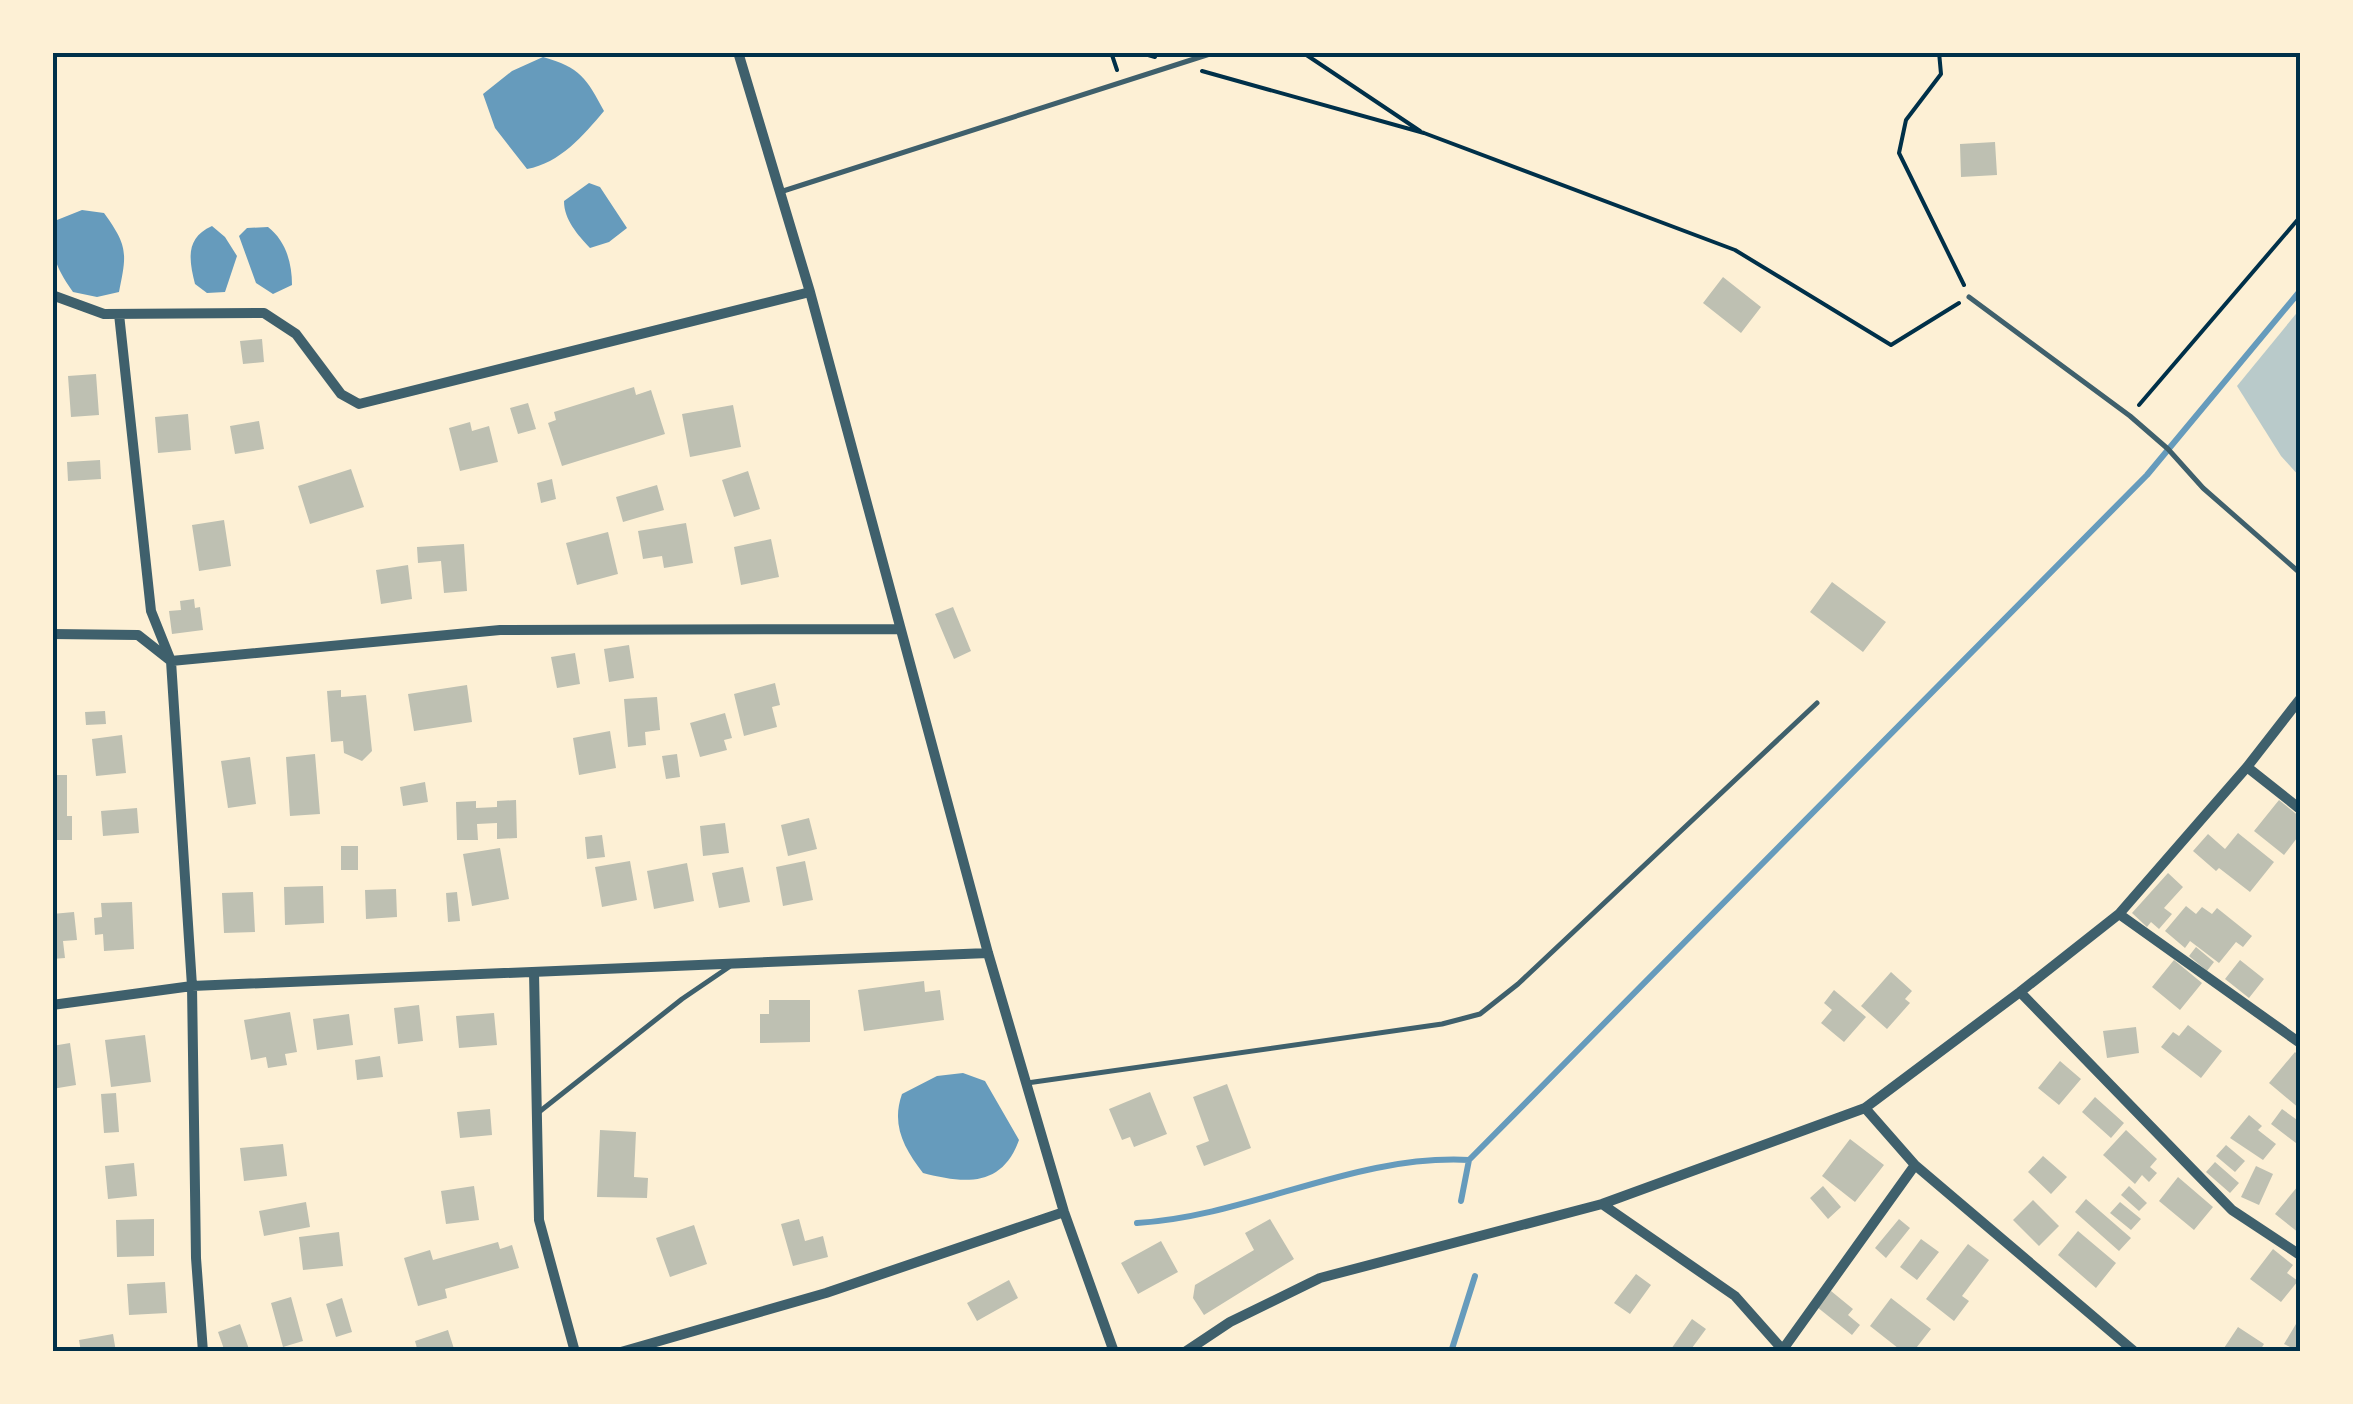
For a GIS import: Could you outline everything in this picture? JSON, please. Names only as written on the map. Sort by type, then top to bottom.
[{"type":"street","points":[[738,52],[810,292],[988,952],[1064,1212],[1114,1352]]},
{"type":"street","points":[[52,295],[104,314],[264,313],[296,334],[341,394],[359,404],[810,292]]},
{"type":"street","points":[[119,314],[151,611],[172,661],[192,986],[196,1258],[203,1352]]},
{"type":"street","points":[[52,634],[138,635],[172,661],[500,630],[899,629]]},
{"type":"street","points":[[1185,1352],[1230,1322],[1320,1278],[1602,1204],[1864,1108],[2119,914],[2300,699]]},
{"type":"street","points":[[2246,767],[2300,809]]},
{"type":"street","points":[[2119,914],[2300,1043]]},
{"type":"street","points":[[52,1005],[192,986],[988,952]]},
{"type":"street","points":[[534,972],[540,1220],[575,1352]]},
{"type":"street","points":[[2020,992],[2232,1210],[2300,1256]]},
{"type":"street","points":[[1864,1108],[1916,1165],[2135,1352]]},
{"type":"street","points":[[1602,1204],[1735,1296],[1782,1350],[1916,1165]]},
{"type":"street","points":[[621,1352],[826,1294],[1064,1212]]},
{"type":"lane","points":[[780,192],[1216,52]]},
{"type":"lane","points":[[1969,298],[2130,416],[2168,449],[2203,488],[2300,573]]},
{"type":"lane","points":[[1027,1084],[1442,1024],[1480,1014],[1518,984],[1817,703]]},
{"type":"lane","points":[[537,1114],[682,999],[734,963]]},
{"type":"path","points":[[1112,52],[1121,84]]},
{"type":"path","points":[[1138,52],[1424,134],[1735,250],[1891,345],[1969,298],[1942,235],[1899,153],[1906,120],[1941,74],[1939,52]]},
{"type":"path","points":[[1302,52],[1424,134]]},
{"type":"path","points":[[2130,416],[2300,217]]},
{"type":"shaded area","points":[[2300,309],[2300,477],[2281,456],[2237,386]]},
{"type":"water","points":[[543,57],[566,65],[581,76],[604,111],[560,155],[527,169],[495,128],[483,94],[512,71]]},
{"type":"water","points":[[589,183],[600,187],[627,228],[609,242],[590,248],[569,221],[564,201]]},
{"type":"water","points":[[82,210],[104,213],[118,234],[124,250],[119,292],[97,297],[73,292],[58,266],[53,249],[57,220]]},
{"type":"water","points":[[212,226],[237,256],[225,292],[207,293],[195,284],[193,275],[193,243]]},
{"type":"water","points":[[268,227],[284,246],[292,277],[292,285],[273,294],[256,283],[239,236],[247,228]]},
{"type":"water","points":[[963,1073],[985,1081],[1019,1140],[1003,1167],[992,1174],[967,1180],[923,1173],[901,1136],[898,1116],[902,1094],[937,1076]]},
{"type":"building","points":[[1995,142],[1997,175],[1961,177],[1960,144]]},
{"type":"building","points":[[1723,277],[1761,307],[1741,333],[1703,303]]},
{"type":"building","points":[[262,339],[264,362],[243,364],[240,341]]},
{"type":"building","points":[[96,374],[99,415],[71,417],[68,376]]},
{"type":"building","points":[[634,387],[636,395],[651,390],[665,434],[562,466],[548,423],[556,420],[554,412]]},
{"type":"building","points":[[528,403],[536,429],[518,434],[510,408]]},
{"type":"building","points":[[733,405],[741,447],[690,457],[682,414]]},
{"type":"building","points":[[188,414],[191,450],[158,453],[155,417]]},
{"type":"building","points":[[259,421],[264,449],[235,454],[230,426]]},
{"type":"building","points":[[470,422],[472,431],[489,426],[498,462],[460,471],[449,428]]},
{"type":"building","points":[[100,460],[101,479],[68,481],[67,462]]},
{"type":"building","points":[[351,469],[364,507],[310,524],[298,486]]},
{"type":"building","points":[[748,471],[760,509],[734,517],[722,480]]},
{"type":"building","points":[[552,479],[556,499],[541,503],[537,483]]},
{"type":"building","points":[[657,485],[664,510],[623,522],[616,497]]},
{"type":"building","points":[[224,520],[231,566],[199,571],[192,525]]},
{"type":"building","points":[[686,523],[693,563],[664,568],[662,556],[643,559],[638,531]]},
{"type":"building","points":[[608,532],[618,574],[577,585],[566,543]]},
{"type":"building","points":[[771,539],[779,577],[741,585],[734,547]]},
{"type":"building","points":[[464,544],[467,591],[444,593],[441,561],[418,563],[417,547]]},
{"type":"building","points":[[408,565],[412,599],[381,604],[376,570]]},
{"type":"building","points":[[1832,582],[1886,622],[1863,652],[1810,612]]},
{"type":"building","points":[[194,599],[195,608],[200,607],[203,630],[172,634],[169,611],[181,610],[180,601]]},
{"type":"building","points":[[953,607],[971,651],[954,659],[935,614]]},
{"type":"building","points":[[629,645],[634,678],[609,682],[604,649]]},
{"type":"building","points":[[575,653],[580,684],[557,688],[551,657]]},
{"type":"building","points":[[775,683],[780,705],[772,707],[777,727],[744,736],[734,694]]},
{"type":"building","points":[[467,685],[472,722],[414,731],[408,694]]},
{"type":"building","points":[[341,690],[341,697],[366,695],[372,751],[362,761],[344,753],[343,741],[331,742],[327,691]]},
{"type":"building","points":[[657,697],[660,730],[645,732],[646,745],[628,747],[624,699]]},
{"type":"building","points":[[105,711],[106,724],[86,725],[85,712]]},
{"type":"building","points":[[725,713],[732,738],[724,740],[727,750],[700,757],[690,723]]},
{"type":"building","points":[[610,731],[616,768],[579,775],[573,738]]},
{"type":"building","points":[[122,735],[126,773],[96,776],[92,739]]},
{"type":"building","points":[[315,754],[320,814],[290,816],[286,757]]},
{"type":"building","points":[[677,754],[680,777],[666,779],[662,756]]},
{"type":"building","points":[[250,757],[256,804],[228,808],[221,761]]},
{"type":"building","points":[[52,775],[67,775],[67,816],[72,816],[72,840],[52,840]]},
{"type":"building","points":[[425,782],[428,802],[403,806],[400,787]]},
{"type":"building","points":[[516,800],[517,838],[497,839],[497,823],[477,824],[478,840],[457,840],[456,802],[476,801],[476,808],[497,807],[497,801]]},
{"type":"building","points":[[2279,800],[2300,817],[2300,840],[2297,838],[2284,855],[2254,831]]},
{"type":"building","points":[[137,808],[139,833],[103,836],[101,811]]},
{"type":"building","points":[[809,818],[817,849],[788,856],[781,825]]},
{"type":"building","points":[[725,823],[729,853],[703,856],[700,826]]},
{"type":"building","points":[[2238,833],[2274,862],[2250,892],[2193,851],[2208,834],[2225,849]]},
{"type":"building","points":[[602,835],[605,857],[587,859],[585,837]]},
{"type":"building","points":[[341,846],[358,846],[358,870],[341,870]]},
{"type":"building","points":[[500,848],[509,899],[472,906],[463,854]]},
{"type":"building","points":[[630,861],[637,900],[602,907],[595,867]]},
{"type":"building","points":[[805,861],[813,900],[783,906],[776,867]]},
{"type":"building","points":[[687,863],[694,901],[654,909],[647,871]]},
{"type":"building","points":[[743,867],[750,902],[719,908],[712,873]]},
{"type":"building","points":[[2168,873],[2183,887],[2164,908],[2172,914],[2159,929],[2151,922],[2147,927],[2132,913]]},
{"type":"building","points":[[323,886],[324,923],[285,925],[284,887]]},
{"type":"building","points":[[396,889],[397,917],[366,919],[365,890]]},
{"type":"building","points":[[253,892],[255,932],[224,933],[222,893]]},
{"type":"building","points":[[457,892],[460,921],[448,922],[446,893]]},
{"type":"building","points":[[132,902],[134,949],[104,951],[103,934],[95,935],[94,918],[102,917],[101,903]]},
{"type":"building","points":[[2186,906],[2196,914],[2202,907],[2212,914],[2217,908],[2252,936],[2243,947],[2236,942],[2219,963],[2190,941],[2185,948],[2165,931]]},
{"type":"building","points":[[74,912],[77,940],[63,941],[65,958],[52,959],[52,914]]},
{"type":"building","points":[[2196,947],[2214,962],[2207,971],[2189,956]]},
{"type":"building","points":[[2174,960],[2202,983],[2180,1010],[2152,987]]},
{"type":"building","points":[[2240,960],[2264,979],[2249,998],[2225,979]]},
{"type":"building","points":[[1891,972],[1912,991],[1905,999],[1910,1003],[1887,1029],[1861,1006]]},
{"type":"building","points":[[924,981],[925,992],[940,990],[944,1020],[864,1031],[858,990]]},
{"type":"building","points":[[1834,990],[1866,1017],[1844,1042],[1821,1023],[1832,1010],[1824,1003]]},
{"type":"building","points":[[769,1000],[810,1000],[810,1042],[760,1043],[760,1014],[769,1014]]},
{"type":"building","points":[[419,1005],[423,1041],[398,1044],[394,1008]]},
{"type":"building","points":[[290,1012],[297,1052],[285,1054],[287,1065],[268,1068],[266,1057],[251,1060],[244,1020]]},
{"type":"building","points":[[494,1013],[497,1045],[459,1048],[456,1016]]},
{"type":"building","points":[[349,1014],[353,1045],[317,1050],[313,1019]]},
{"type":"building","points":[[2188,1025],[2222,1051],[2201,1078],[2161,1047],[2173,1032],[2179,1036]]},
{"type":"building","points":[[2136,1027],[2139,1053],[2107,1058],[2103,1031]]},
{"type":"building","points":[[145,1035],[151,1082],[111,1087],[105,1040]]},
{"type":"building","points":[[70,1043],[76,1085],[52,1089],[52,1046]]},
{"type":"building","points":[[2295,1052],[2300,1057],[2300,1109],[2269,1083]]},
{"type":"building","points":[[380,1056],[383,1077],[357,1080],[355,1060]]},
{"type":"building","points":[[2060,1061],[2081,1079],[2059,1105],[2038,1088]]},
{"type":"building","points":[[1227,1084],[1251,1148],[1204,1166],[1196,1146],[1209,1141],[1193,1097]]},
{"type":"building","points":[[1150,1092],[1167,1134],[1134,1147],[1130,1137],[1122,1140],[1109,1109]]},
{"type":"building","points":[[116,1093],[119,1132],[104,1133],[101,1094]]},
{"type":"building","points":[[2095,1097],[2124,1123],[2111,1138],[2082,1112]]},
{"type":"building","points":[[490,1109],[492,1135],[460,1138],[457,1112]]},
{"type":"building","points":[[2282,1109],[2300,1122],[2300,1146],[2271,1124]]},
{"type":"building","points":[[2249,1115],[2262,1126],[2258,1130],[2276,1144],[2263,1160],[2230,1138]]},
{"type":"building","points":[[600,1130],[636,1132],[634,1177],[648,1178],[647,1198],[597,1197]]},
{"type":"building","points":[[2126,1130],[2157,1159],[2150,1167],[2157,1173],[2149,1182],[2142,1175],[2135,1184],[2103,1155]]},
{"type":"building","points":[[1850,1139],[1884,1165],[1855,1202],[1822,1176]]},
{"type":"building","points":[[283,1144],[287,1176],[244,1181],[240,1148]]},
{"type":"building","points":[[2226,1145],[2245,1161],[2235,1172],[2216,1156]]},
{"type":"building","points":[[2043,1156],[2067,1177],[2051,1194],[2028,1172]]},
{"type":"building","points":[[2215,1162],[2239,1183],[2230,1193],[2206,1172]]},
{"type":"building","points":[[134,1163],[137,1196],[108,1199],[105,1166]]},
{"type":"building","points":[[2256,1166],[2273,1174],[2259,1205],[2241,1197]]},
{"type":"building","points":[[2178,1177],[2213,1207],[2194,1230],[2159,1201]]},
{"type":"building","points":[[474,1186],[479,1220],[446,1224],[441,1191]]},
{"type":"building","points":[[1823,1186],[1841,1207],[1828,1219],[1810,1198]]},
{"type":"building","points":[[2129,1186],[2147,1203],[2139,1211],[2121,1195]]},
{"type":"building","points":[[2300,1188],[2299,1233],[2275,1214]]},
{"type":"building","points":[[2086,1199],[2131,1238],[2119,1251],[2075,1212]]},
{"type":"building","points":[[2033,1200],[2059,1226],[2039,1246],[2013,1220]]},
{"type":"building","points":[[306,1202],[310,1227],[264,1236],[259,1211]]},
{"type":"building","points":[[2120,1202],[2141,1219],[2131,1230],[2110,1213]]},
{"type":"building","points":[[154,1219],[154,1256],[117,1257],[116,1220]]},
{"type":"building","points":[[799,1219],[805,1241],[823,1236],[828,1257],[793,1266],[781,1224]]},
{"type":"building","points":[[1270,1219],[1294,1259],[1204,1315],[1193,1298],[1195,1285],[1254,1250],[1245,1233]]},
{"type":"building","points":[[1899,1219],[1910,1228],[1886,1258],[1875,1248]]},
{"type":"building","points":[[694,1225],[707,1264],[670,1277],[656,1238]]},
{"type":"building","points":[[2078,1231],[2116,1263],[2096,1288],[2058,1255]]},
{"type":"building","points":[[339,1232],[343,1266],[303,1270],[299,1237]]},
{"type":"building","points":[[1921,1239],[1939,1252],[1917,1280],[1900,1267]]},
{"type":"building","points":[[1161,1241],[1178,1272],[1138,1294],[1121,1263]]},
{"type":"building","points":[[498,1242],[500,1249],[512,1245],[519,1268],[445,1289],[447,1298],[418,1306],[404,1258],[430,1250],[433,1260]]},
{"type":"building","points":[[1968,1244],[1989,1260],[1962,1296],[1969,1301],[1954,1321],[1926,1299]]},
{"type":"building","points":[[2273,1249],[2293,1265],[2287,1273],[2298,1281],[2281,1302],[2250,1279]]},
{"type":"building","points":[[1636,1274],[1651,1285],[1630,1314],[1614,1303]]},
{"type":"building","points":[[1009,1280],[1018,1298],[977,1321],[967,1303]]},
{"type":"building","points":[[165,1282],[167,1313],[129,1315],[127,1284]]},
{"type":"building","points":[[1831,1291],[1853,1309],[1848,1315],[1860,1325],[1852,1335],[1817,1307]]},
{"type":"building","points":[[291,1297],[303,1341],[283,1347],[271,1303]]},
{"type":"building","points":[[342,1298],[352,1332],[336,1337],[326,1304]]},
{"type":"building","points":[[1891,1298],[1931,1329],[1913,1352],[1903,1352],[1870,1326]]},
{"type":"building","points":[[1692,1319],[1706,1329],[1689,1352],[1669,1352]]},
{"type":"building","points":[[240,1324],[250,1352],[225,1352],[218,1332]]},
{"type":"building","points":[[2296,1324],[2300,1327],[2300,1352],[2284,1344]]},
{"type":"building","points":[[2238,1327],[2264,1344],[2259,1352],[2229,1352],[2224,1348]]},
{"type":"building","points":[[448,1330],[455,1352],[418,1352],[415,1341]]},
{"type":"building","points":[[113,1334],[116,1352],[81,1352],[79,1340]]},
{"type":"waterway","points":[[1461,1201],[1469,1160],[2147,475],[2300,291]]},
{"type":"waterway","points":[[1137,1223],[1221,1209],[1385,1166],[1469,1160]]},
{"type":"waterway","points":[[1451,1352],[1475,1276]]}]
